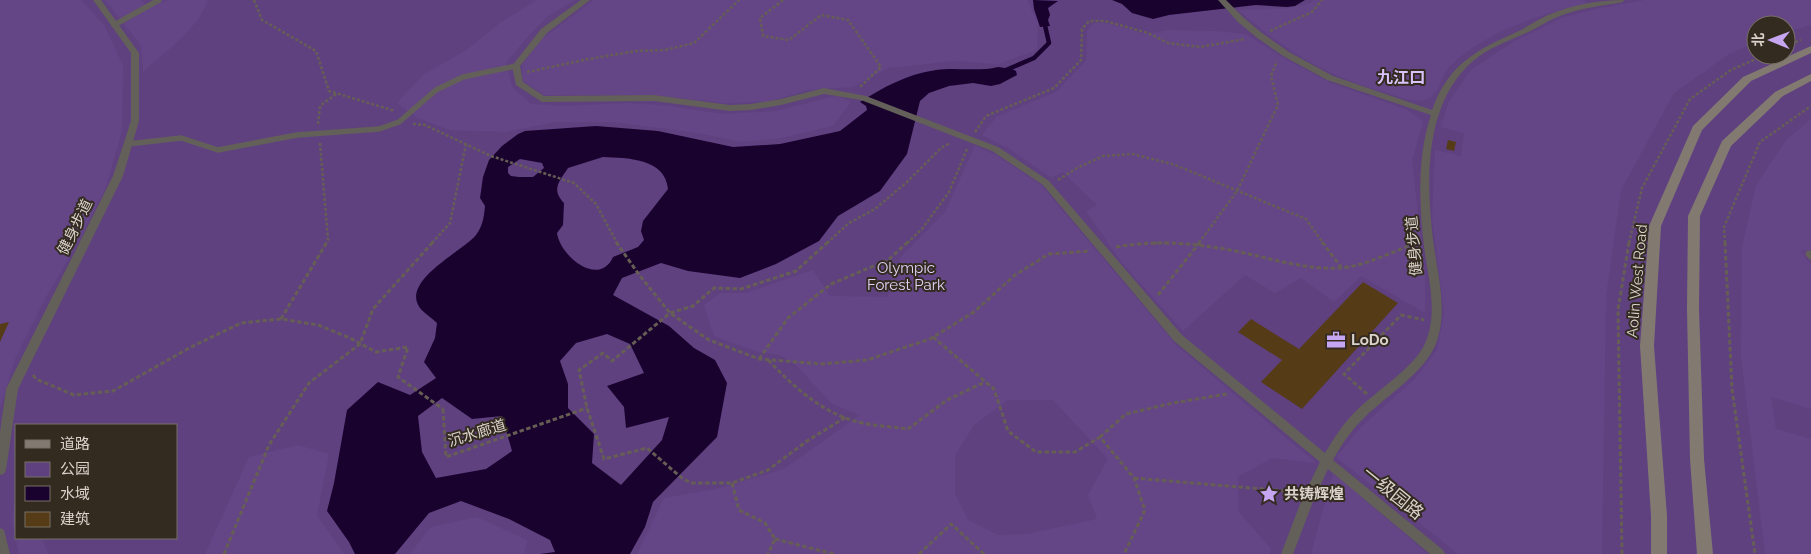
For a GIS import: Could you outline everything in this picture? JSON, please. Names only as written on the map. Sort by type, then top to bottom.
[{"type":"main road","name":"Aolin West Road","points":[[1659,554],[1659,516],[1647,346],[1655,226],[1697,128],[1746,79],[1811,49]]},
{"type":"main road","points":[[1705,554],[1697,459],[1693,309],[1694,216],[1726,144],[1779,94],[1811,77]]},
{"type":"street","name":"健身步道","points":[[0,470],[12,389],[118,176],[135,121],[135,53],[97,0]]},
{"type":"street","points":[[517,70],[544,31],[586,0]]},
{"type":"street","points":[[1222,0],[1259,35],[1330,78],[1434,113]]},
{"type":"street","name":"健身步道","points":[[1287,554],[1325,460],[1359,416],[1416,363],[1431,343],[1437,312],[1428,238],[1425,190],[1428,145],[1434,113],[1449,83],[1465,64],[1490,45],[1560,13],[1620,0]]},
{"type":"street","name":"一级园路","points":[[517,70],[519,83],[542,99],[654,98],[730,108],[781,102],[824,91],[863,98],[995,149],[1049,186],[1178,338],[1440,554]]},
{"type":"street","points":[[0,534],[4,554]]},
{"type":"lane","points":[[114,25],[159,0]]},
{"type":"lane","points":[[128,144],[181,138],[218,150],[262,143],[297,134],[318,136],[379,129],[399,122],[436,90],[463,77],[517,70]]},
{"type":"path","points":[[254,0],[262,20],[316,51],[329,92],[387,109]]},
{"type":"path","points":[[517,70],[636,52],[665,50],[694,43],[739,0]]},
{"type":"path","points":[[783,0],[760,18],[763,36],[789,40],[821,15],[848,20],[881,67],[851,96]]},
{"type":"path","points":[[760,359],[788,318],[831,284],[888,260],[922,229],[949,192],[967,138],[986,116],[1054,88],[1081,60],[1082,29],[1089,22],[1105,21],[1148,33],[1168,43],[1200,47],[1259,35],[1312,12],[1322,0]]},
{"type":"path","points":[[1150,305],[1197,246],[1237,191],[1278,105],[1271,76],[1281,50]]},
{"type":"path","points":[[24,364],[36,379],[74,395],[113,390],[146,374],[191,347],[241,323],[281,319],[328,240],[318,136],[320,106],[337,94]]},
{"type":"path","points":[[1755,554],[1732,389],[1724,226],[1760,142],[1811,106]]},
{"type":"path","points":[[399,122],[425,125],[491,156],[574,183],[596,204],[622,250],[670,313],[709,340],[760,359],[768,360],[822,364],[867,360],[933,337],[974,312],[1015,275],[1049,254],[1103,250],[1128,244],[1197,246],[1234,251],[1291,265],[1341,268],[1394,252],[1428,238]]},
{"type":"path","points":[[846,418],[807,441],[768,470],[732,483],[692,483],[683,479],[648,448],[604,460],[588,408],[580,370],[602,353],[612,361],[670,313],[693,306],[714,288],[741,289],[796,271],[849,223],[875,209],[907,182],[941,148],[967,138]]},
{"type":"path","points":[[224,554],[269,445],[309,383],[360,344],[373,309],[450,223],[466,144]]},
{"type":"path","points":[[1049,186],[1077,168],[1103,156],[1132,154],[1175,165],[1306,219],[1341,268]]},
{"type":"path","points":[[1374,401],[1344,374],[1400,315],[1435,322]]},
{"type":"path","name":"沉水廊道","points":[[281,319],[318,325],[350,338],[376,352],[408,347],[398,377],[443,409],[446,457],[588,408]]},
{"type":"path","points":[[933,337],[994,389],[1008,431],[1036,452],[1075,452],[1100,437],[1126,414],[1173,403],[1242,392]]},
{"type":"path","points":[[768,360],[793,386],[825,410],[861,423],[908,429],[947,400],[985,382]]},
{"type":"path","points":[[1100,437],[1134,478],[1145,510],[1124,554]]},
{"type":"path","points":[[1134,478],[1311,493]]},
{"type":"path","points":[[732,483],[739,510],[765,523],[775,538],[834,554]]},
{"type":"path","points":[[919,554],[952,524],[984,554]]},
{"type":"path","points":[[768,554],[775,538]]},
{"type":"green space","name":"Olympic Forest Park","points":[[0,0],[1811,0],[1811,554],[0,554]]},
{"type":"green space","points":[[0,0],[81,0],[104,25],[123,65],[122,130],[106,188],[80,239],[46,297],[15,359],[0,409]]},
{"type":"green space","points":[[105,0],[141,0],[146,5],[171,0],[208,0],[203,11],[189,30],[143,72],[141,45]]},
{"type":"green space","points":[[537,0],[575,0],[548,16],[529,35],[506,63],[512,87],[531,104],[563,106],[628,103],[669,106],[723,114],[776,111],[836,96],[851,102],[833,126],[781,138],[742,142],[697,133],[615,122],[555,122],[506,132],[449,130],[418,118],[397,103],[424,74],[465,51],[500,23]]},
{"type":"green space","points":[[594,0],[1027,0],[1038,23],[1037,50],[998,64],[954,61],[889,68],[852,87],[809,90],[767,102],[725,103],[652,95],[544,95],[523,81],[522,65],[539,41]]},
{"type":"green space","points":[[1313,0],[1580,0],[1590,3],[1534,18],[1498,33],[1450,66],[1432,97],[1418,101],[1342,78],[1323,69],[1285,46],[1238,10],[1284,9],[1311,3]]},
{"type":"green space","points":[[1645,0],[1811,0],[1811,25],[1796,29],[1796,15],[1746,15],[1746,46],[1729,54],[1674,93],[1621,190],[1606,297],[1602,554],[1458,554],[1336,457],[1362,426],[1415,379],[1437,350],[1444,313],[1432,217],[1435,150],[1461,156],[1464,133],[1441,127],[1448,103],[1471,70],[1515,41],[1564,17]]},
{"type":"green space","points":[[1094,23],[1106,23],[1146,34],[1169,30],[1246,34],[1287,60],[1331,83],[1408,110],[1423,122],[1412,160],[1425,274],[1425,313],[1361,276],[1334,302],[1301,278],[1275,293],[1245,275],[1183,331],[1122,263],[1086,211],[1097,205],[1063,172],[1052,178],[1008,148],[982,135],[996,117],[1056,92],[1086,61],[1087,30]]},
{"type":"green space","points":[[1811,119],[1811,250],[1801,251],[1811,265],[1811,409],[1771,397],[1776,429],[1811,439],[1811,554],[1765,554],[1741,356],[1742,247],[1756,185],[1786,140]]},
{"type":"green space","points":[[975,146],[996,155],[1041,185],[1177,346],[1316,463],[1272,458],[1238,477],[1238,511],[1271,549],[1269,554],[637,554],[664,498],[716,489],[784,469],[860,415],[832,404],[796,365],[780,355],[755,351],[714,336],[704,305],[720,293],[746,293],[813,270],[830,296],[887,297],[902,272],[899,259],[945,212]],"holes":[[[1008,400],[1053,400],[1108,459],[1088,495],[1097,519],[1027,534],[998,535],[968,520],[955,494],[955,455],[974,425]]]},
{"type":"green space","points":[[298,445],[329,454],[317,515],[344,554],[205,554],[249,457]]},
{"type":"green space","points":[[1333,473],[1428,554],[1311,554]]},
{"type":"green space","points":[[15,501],[15,535],[12,520]]},
{"type":"green space","points":[[477,517],[527,540],[524,554],[410,554],[431,527]]},
{"type":"green space","points":[[16,539],[42,539],[48,554],[19,554]]},
{"type":"water","points":[[1033,0],[1058,1],[1048,8],[1050,26],[1040,27]]},
{"type":"water","points":[[1112,0],[1305,0],[1295,6],[1287,7],[1256,5],[1169,15],[1153,19],[1132,13],[1122,4]]},
{"type":"water","points":[[1012,69],[1016,71],[1017,75],[1000,84],[991,86],[973,83],[949,86],[929,93],[920,101],[907,154],[880,191],[838,216],[819,241],[776,264],[740,278],[688,271],[661,263],[622,278],[613,295],[669,326],[694,348],[715,360],[727,383],[717,437],[653,502],[645,527],[630,554],[540,554],[555,552],[550,540],[509,519],[461,501],[429,513],[395,554],[355,554],[349,542],[327,511],[347,410],[378,382],[410,395],[436,378],[424,362],[435,338],[437,323],[420,308],[416,298],[418,287],[436,267],[469,242],[478,232],[483,221],[485,206],[480,198],[483,177],[489,160],[502,146],[525,131],[596,126],[658,131],[733,147],[780,144],[840,131],[867,110],[866,106],[860,102],[887,86],[906,78],[936,70]],"holes":[[[603,157],[633,159],[652,166],[660,171],[665,179],[668,189],[643,221],[641,231],[644,240],[638,247],[613,257],[607,266],[599,270],[590,269],[572,259],[565,251],[557,233],[563,225],[564,203],[557,189],[568,168]],[[520,159],[542,163],[544,168],[533,177],[519,177],[511,176],[508,173],[508,167]],[[607,334],[630,344],[644,373],[607,386],[624,407],[626,428],[669,417],[662,440],[621,485],[592,463],[594,434],[568,408],[568,384],[560,361],[576,343]],[[442,398],[472,419],[502,416],[512,451],[486,469],[436,478],[422,452],[418,416]]]},
{"type":"building","points":[[1448,140],[1456,142],[1454,151],[1446,149]]},
{"type":"building","name":"LoDo","points":[[1363,282],[1398,303],[1302,409],[1261,382],[1282,360],[1238,332],[1251,319],[1299,349]]},
{"type":"building","points":[[9,322],[0,342],[0,324]]},
{"type":"waterway","points":[[1006,70],[1034,58],[1049,43],[1044,21]]},
{"type":"place","name":"LoDo","points":[[1336,340]]},
{"type":"place","name":"共铸辉煌","points":[[1269,494]]},
{"type":"district","name":"九江口","points":[[1401,77]]}]
